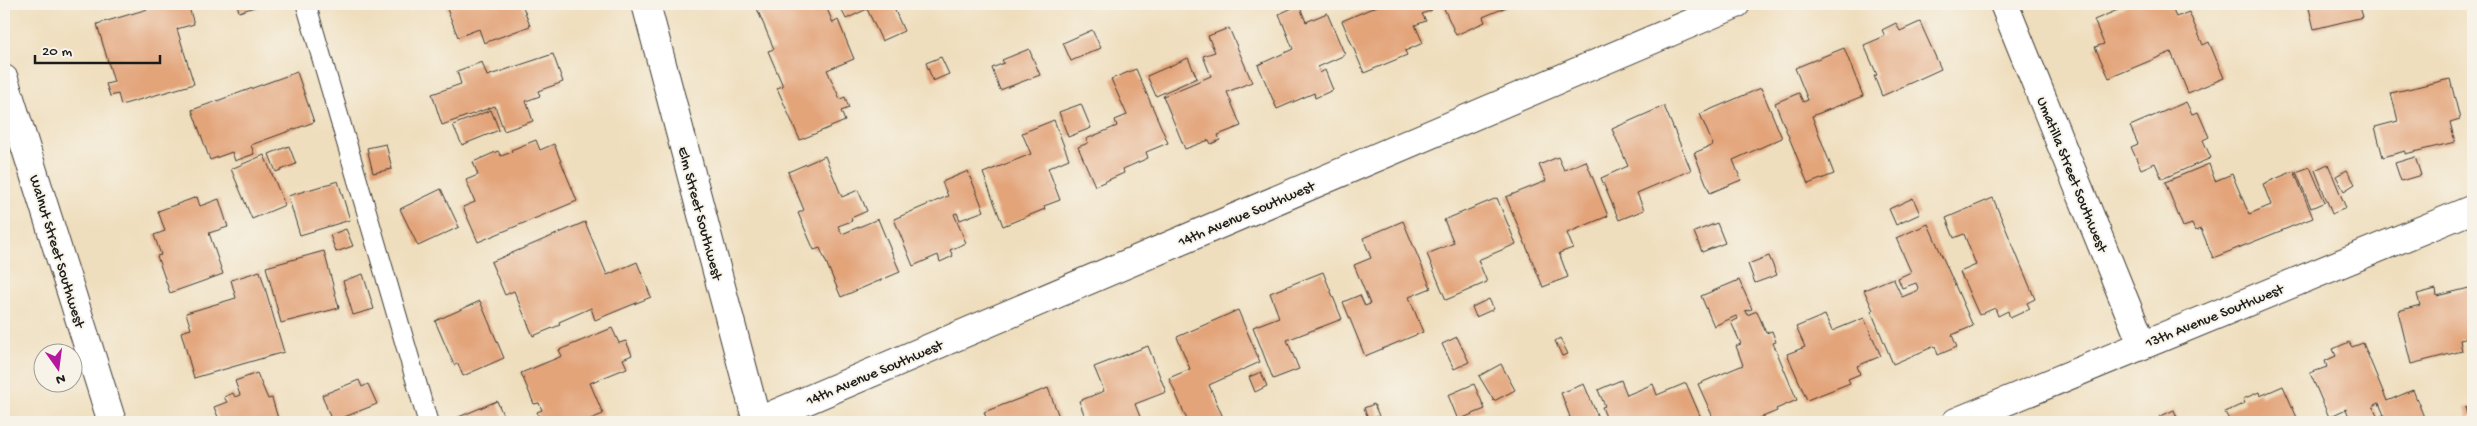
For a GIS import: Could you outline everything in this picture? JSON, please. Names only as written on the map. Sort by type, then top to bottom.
[{"type":"street","name":"Elm Street Southwest","points":[[646,4],[757,422]]},
{"type":"street","name":"14th Avenue Southwest","points":[[757,422],[1736,4]]},
{"type":"street","name":"Umatilla Street Southwest","points":[[2004,4],[2142,344]]},
{"type":"street","name":"Walnut Street Southwest","points":[[4,79],[112,422]]},
{"type":"street","name":"13th Avenue Southwest","points":[[1956,422],[2473,209]]},
{"type":"lane","points":[[306,4],[428,422]]},
{"type":"building","points":[[157,4],[188,4],[194,24],[177,29],[194,84],[121,105],[118,94],[110,96],[106,84],[114,82],[97,24],[158,6]]},
{"type":"building","points":[[237,4],[264,4],[239,12]]},
{"type":"building","points":[[445,4],[522,4],[530,26],[484,43],[479,29],[458,37]]},
{"type":"building","points":[[755,4],[825,4],[833,23],[838,20],[854,59],[827,70],[840,99],[845,97],[849,108],[841,111],[845,121],[800,140],[777,88],[783,86],[768,51],[774,49]]},
{"type":"building","points":[[839,4],[892,4],[904,31],[882,41],[867,9],[846,19]]},
{"type":"building","points":[[1382,4],[1429,4],[1432,10],[1422,14],[1426,21],[1415,25],[1423,43],[1405,51],[1407,55],[1364,73],[1342,21]]},
{"type":"building","points":[[1442,4],[1508,4],[1509,6],[1483,17],[1485,22],[1456,35]]},
{"type":"building","points":[[2132,4],[2170,4],[2176,17],[2189,12],[2203,45],[2209,42],[2224,78],[2188,93],[2171,52],[2109,78],[2095,47],[2104,44],[2094,20]]},
{"type":"building","points":[[2308,4],[2359,4],[2363,17],[2314,29]]},
{"type":"building","points":[[1299,5],[1306,22],[1327,13],[1345,55],[1318,67],[1320,73],[1325,70],[1333,90],[1315,98],[1314,93],[1277,109],[1258,65],[1293,49],[1279,14]]},
{"type":"building","points":[[1920,22],[1941,69],[1882,96],[1874,76],[1877,75],[1864,45],[1885,36],[1882,30],[1896,23],[1900,31]]},
{"type":"building","points":[[1229,28],[1252,82],[1227,92],[1241,126],[1218,135],[1220,140],[1211,144],[1209,140],[1185,149],[1163,96],[1211,76],[1203,56],[1215,52],[1208,36]]},
{"type":"building","points":[[1092,30],[1101,48],[1071,61],[1063,43]]},
{"type":"building","points":[[1844,48],[1863,96],[1812,116],[1834,174],[1808,184],[1775,103],[1799,93],[1803,102],[1808,100],[1795,68]]},
{"type":"building","points":[[1029,49],[1040,75],[1000,90],[992,68],[1004,63],[1002,60]]},
{"type":"building","points":[[553,54],[563,82],[538,91],[540,96],[526,101],[533,121],[504,131],[495,106],[442,125],[432,94],[461,84],[457,71],[482,62],[487,76]]},
{"type":"building","points":[[941,57],[949,74],[933,81],[926,63]]},
{"type":"building","points":[[1188,58],[1197,78],[1156,96],[1147,76]]},
{"type":"building","points":[[1136,69],[1168,143],[1146,152],[1148,158],[1123,169],[1124,173],[1095,186],[1078,147],[1088,143],[1086,139],[1117,126],[1115,120],[1127,115],[1111,79]]},
{"type":"building","points":[[297,72],[314,122],[251,145],[254,154],[235,161],[232,152],[210,160],[192,110]]},
{"type":"building","points":[[2450,79],[2460,119],[2450,122],[2455,142],[2405,154],[2405,151],[2383,157],[2375,127],[2398,121],[2391,93]]},
{"type":"building","points":[[1761,88],[1782,138],[1733,160],[1741,180],[1710,193],[1694,153],[1713,145],[1700,114]]},
{"type":"building","points":[[2186,102],[2192,114],[2198,112],[2209,137],[2203,140],[2211,158],[2162,179],[2155,163],[2141,169],[2131,147],[2138,144],[2130,126]]},
{"type":"building","points":[[1081,104],[1091,128],[1068,137],[1059,112]]},
{"type":"building","points":[[1664,106],[1691,170],[1637,193],[1644,210],[1619,220],[1601,178],[1628,166],[1612,129]]},
{"type":"building","points":[[491,110],[499,130],[462,145],[453,125]]},
{"type":"building","points":[[1054,120],[1069,159],[1048,168],[1060,200],[1044,206],[1045,209],[1003,226],[983,173],[1031,154],[1022,133]]},
{"type":"building","points":[[536,140],[540,150],[554,144],[577,201],[478,242],[463,207],[475,202],[466,180],[478,175],[473,162],[498,151],[501,156]]},
{"type":"building","points":[[386,144],[392,169],[373,173],[367,148]]},
{"type":"building","points":[[289,146],[296,164],[276,172],[269,154]]},
{"type":"building","points":[[264,155],[285,205],[252,219],[231,169]]},
{"type":"building","points":[[825,156],[842,197],[858,190],[867,211],[851,218],[852,221],[838,226],[842,234],[878,219],[900,272],[841,297],[820,248],[814,250],[798,213],[804,210],[788,172]]},
{"type":"building","points":[[1558,157],[1564,170],[1586,161],[1608,216],[1567,233],[1573,248],[1559,253],[1568,277],[1543,287],[1506,197],[1546,181],[1539,165]]},
{"type":"building","points":[[2415,157],[2421,175],[2401,181],[2395,163]]},
{"type":"building","points":[[2209,164],[2215,181],[2232,174],[2249,214],[2271,205],[2263,184],[2294,171],[2313,218],[2213,258],[2201,229],[2195,231],[2192,224],[2183,227],[2165,182]]},
{"type":"building","points":[[2328,164],[2346,208],[2332,214],[2315,170]]},
{"type":"building","points":[[2310,167],[2325,202],[2311,208],[2296,172]]},
{"type":"building","points":[[2347,170],[2355,184],[2344,191],[2336,176]]},
{"type":"building","points":[[968,171],[984,211],[960,220],[957,213],[954,214],[966,243],[950,250],[953,256],[940,262],[938,255],[913,266],[894,219],[948,196],[942,182]]},
{"type":"building","points":[[338,181],[350,220],[300,235],[288,196]]},
{"type":"building","points":[[441,189],[459,227],[418,246],[400,209]]},
{"type":"building","points":[[197,197],[200,206],[219,199],[228,227],[209,233],[223,274],[170,293],[157,256],[161,255],[154,235],[165,231],[158,211]]},
{"type":"building","points":[[1497,198],[1516,244],[1478,260],[1487,282],[1446,300],[1427,254],[1454,243],[1444,220]]},
{"type":"building","points":[[1913,198],[1920,214],[1896,225],[1889,209]]},
{"type":"building","points":[[1993,198],[2035,299],[2027,303],[2030,309],[2010,318],[2008,311],[1998,316],[1995,308],[1979,315],[1960,272],[1976,265],[1964,234],[1954,238],[1946,218]]},
{"type":"building","points":[[1403,221],[1431,288],[1409,297],[1423,332],[1365,356],[1343,302],[1360,295],[1365,306],[1370,304],[1354,265],[1371,258],[1363,238]]},
{"type":"building","points":[[585,222],[607,275],[637,262],[651,297],[595,320],[591,308],[559,322],[560,325],[533,336],[514,291],[505,295],[491,262]]},
{"type":"building","points":[[1717,223],[1725,243],[1702,252],[1694,232]]},
{"type":"building","points":[[1928,224],[1973,326],[1952,335],[1957,347],[1938,355],[1935,346],[1893,364],[1864,290],[1893,278],[1902,297],[1919,290],[1916,283],[1902,288],[1898,278],[1911,272],[1896,238]]},
{"type":"building","points":[[346,229],[353,246],[336,252],[330,235]]},
{"type":"building","points":[[324,251],[339,308],[281,323],[266,267]]},
{"type":"building","points":[[1769,256],[1777,275],[1755,283],[1748,264]]},
{"type":"building","points":[[260,271],[284,352],[194,378],[181,332],[191,329],[186,313],[236,298],[231,280]]},
{"type":"building","points":[[1323,272],[1342,319],[1287,340],[1299,369],[1273,379],[1253,327],[1279,317],[1270,293]]},
{"type":"building","points":[[363,274],[374,309],[353,315],[343,281]]},
{"type":"building","points":[[1739,280],[1752,309],[1745,311],[1747,315],[1757,311],[1766,333],[1772,331],[1776,342],[1773,343],[1797,400],[1760,418],[1761,421],[1758,422],[1715,422],[1698,384],[1743,365],[1736,346],[1741,344],[1731,322],[1738,319],[1736,316],[1714,326],[1701,296]]},
{"type":"building","points":[[2473,287],[2473,337],[2460,340],[2462,351],[2411,364],[2398,311],[2420,305],[2417,294],[2436,289],[2437,296]]},
{"type":"building","points":[[1489,299],[1494,309],[1476,317],[1472,307]]},
{"type":"building","points":[[480,301],[504,358],[463,376],[458,364],[454,365],[435,321]]},
{"type":"building","points":[[1238,310],[1260,362],[1209,385],[1225,422],[1188,422],[1169,378],[1190,369],[1177,337]]},
{"type":"building","points":[[1825,315],[1832,331],[1864,318],[1881,356],[1857,366],[1860,374],[1848,379],[1850,383],[1807,400],[1787,354],[1805,347],[1796,327]]},
{"type":"building","points":[[612,328],[619,343],[626,341],[632,355],[623,359],[627,368],[590,383],[603,414],[583,422],[541,422],[537,412],[542,410],[539,403],[534,404],[521,373],[562,356],[559,350]]},
{"type":"building","points":[[1457,337],[1469,362],[1454,369],[1442,344]]},
{"type":"building","points":[[1560,338],[1568,354],[1562,356],[1555,341]]},
{"type":"building","points":[[2349,342],[2352,347],[2363,343],[2387,401],[2413,390],[2426,422],[2375,422],[2374,419],[2384,415],[2379,403],[2373,406],[2377,415],[2361,422],[2351,422],[2346,409],[2329,417],[2310,373],[2327,367],[2325,361],[2336,356],[2333,349]]},
{"type":"building","points":[[1148,346],[1166,392],[1135,404],[1142,422],[1087,422],[1079,401],[1104,391],[1094,367]]},
{"type":"building","points":[[1501,364],[1515,390],[1494,401],[1479,376]]},
{"type":"building","points":[[1261,372],[1267,386],[1255,392],[1249,377]]},
{"type":"building","points":[[257,373],[268,399],[272,398],[279,422],[220,422],[214,407],[227,402],[224,397],[233,393],[235,397],[240,395],[235,381]]},
{"type":"building","points":[[359,380],[362,387],[368,384],[377,404],[332,422],[322,395]]},
{"type":"building","points":[[1621,380],[1627,395],[1653,384],[1657,395],[1686,383],[1702,420],[1697,422],[1608,422],[1602,407],[1605,406],[1598,390]]},
{"type":"building","points":[[1474,384],[1485,409],[1458,420],[1448,395]]},
{"type":"building","points":[[1584,384],[1600,422],[1558,422],[1570,417],[1561,393]]},
{"type":"building","points":[[2283,386],[2299,422],[2230,422],[2225,412],[2245,403],[2243,399],[2259,392],[2260,396]]},
{"type":"building","points":[[1048,388],[1061,422],[988,422],[984,412]]},
{"type":"building","points":[[497,401],[506,422],[455,422],[454,419]]},
{"type":"building","points":[[1374,404],[1379,416],[1369,420],[1364,408]]},
{"type":"building","points":[[2473,406],[2473,416],[2468,418],[2465,408]]},
{"type":"building","points":[[2174,410],[2179,422],[2162,422],[2159,417]]}]
